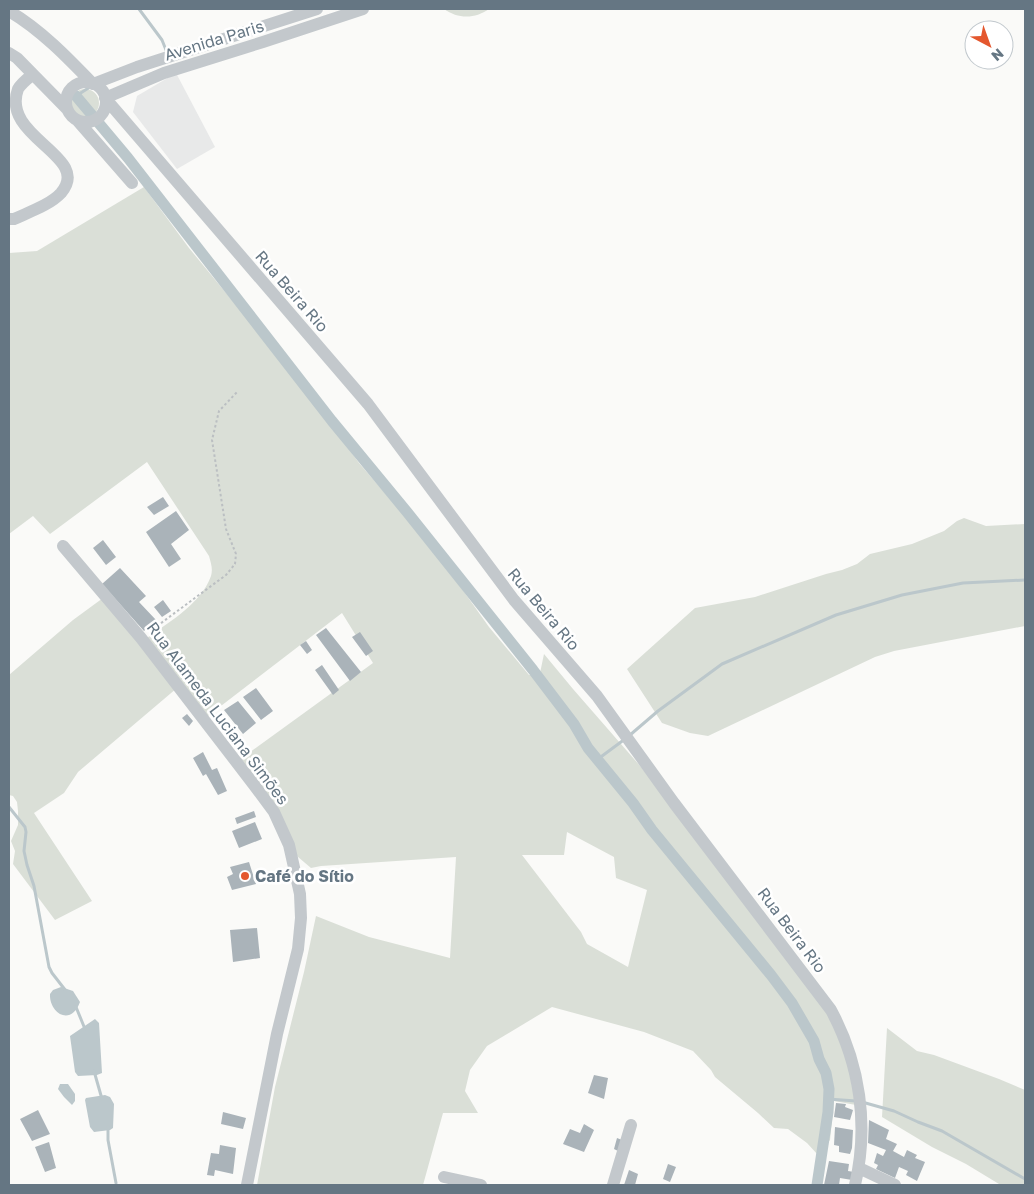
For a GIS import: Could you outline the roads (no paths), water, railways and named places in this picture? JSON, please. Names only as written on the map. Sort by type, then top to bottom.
[{"type":"street","name":"Avenida Paris","points":[[93,84],[137,67],[317,9]]},
{"type":"street","name":"Avenida Paris","points":[[105,98],[164,73],[363,9]]},
{"type":"street","points":[[9,11],[37,29],[100,89],[105,98],[104,109],[98,118],[88,122],[77,120]]},
{"type":"street","points":[[9,53],[17,58],[67,109],[132,183]]},
{"type":"street","points":[[9,219],[14,219],[42,206],[60,194],[66,186],[67,176],[55,156],[26,133],[11,113],[19,87],[32,75]]},
{"type":"street","points":[[67,109],[67,98],[72,89],[82,83],[93,84]]},
{"type":"street","name":"Rua Beira Rio","points":[[105,98],[368,404],[514,600],[597,696],[674,803],[800,966],[831,1010],[844,1033],[860,1094],[862,1134],[859,1168],[855,1185]]},
{"type":"street","name":"Rua Alameda Luciana Simões","points":[[64,546],[142,638],[274,812],[289,844],[300,894],[301,918],[298,949],[277,1034],[247,1185]]},
{"type":"street","points":[[613,1185],[631,1125]]},
{"type":"street","points":[[859,1168],[894,1185]]},
{"type":"street","points":[[444,1177],[481,1185]]},
{"type":"waterway","points":[[139,9],[162,40],[168,55]]},
{"type":"waterway","points":[[76,96],[90,87]]},
{"type":"waterway","points":[[76,96],[128,158],[332,421],[533,670],[574,724],[588,748],[792,1003],[814,1041],[819,1059],[826,1073],[829,1089],[828,1112],[817,1185]]},
{"type":"waterway","points":[[630,735],[658,711],[722,664],[836,615],[902,595],[963,583],[1025,580]]},
{"type":"waterway","points":[[598,759],[625,739]]},
{"type":"waterway","points":[[9,807],[25,827],[24,851],[34,886],[49,967],[66,991]]},
{"type":"waterway","points":[[76,1007],[85,1029]]},
{"type":"waterway","points":[[94,1071],[102,1099]]},
{"type":"waterway","points":[[828,1099],[856,1101]]},
{"type":"waterway","points":[[862,1102],[894,1111],[942,1131],[1025,1179]]},
{"type":"waterway","points":[[108,1127],[108,1140],[116,1183]]},
{"type":"place","name":"Café do Sítio","points":[[245,876]]}]
